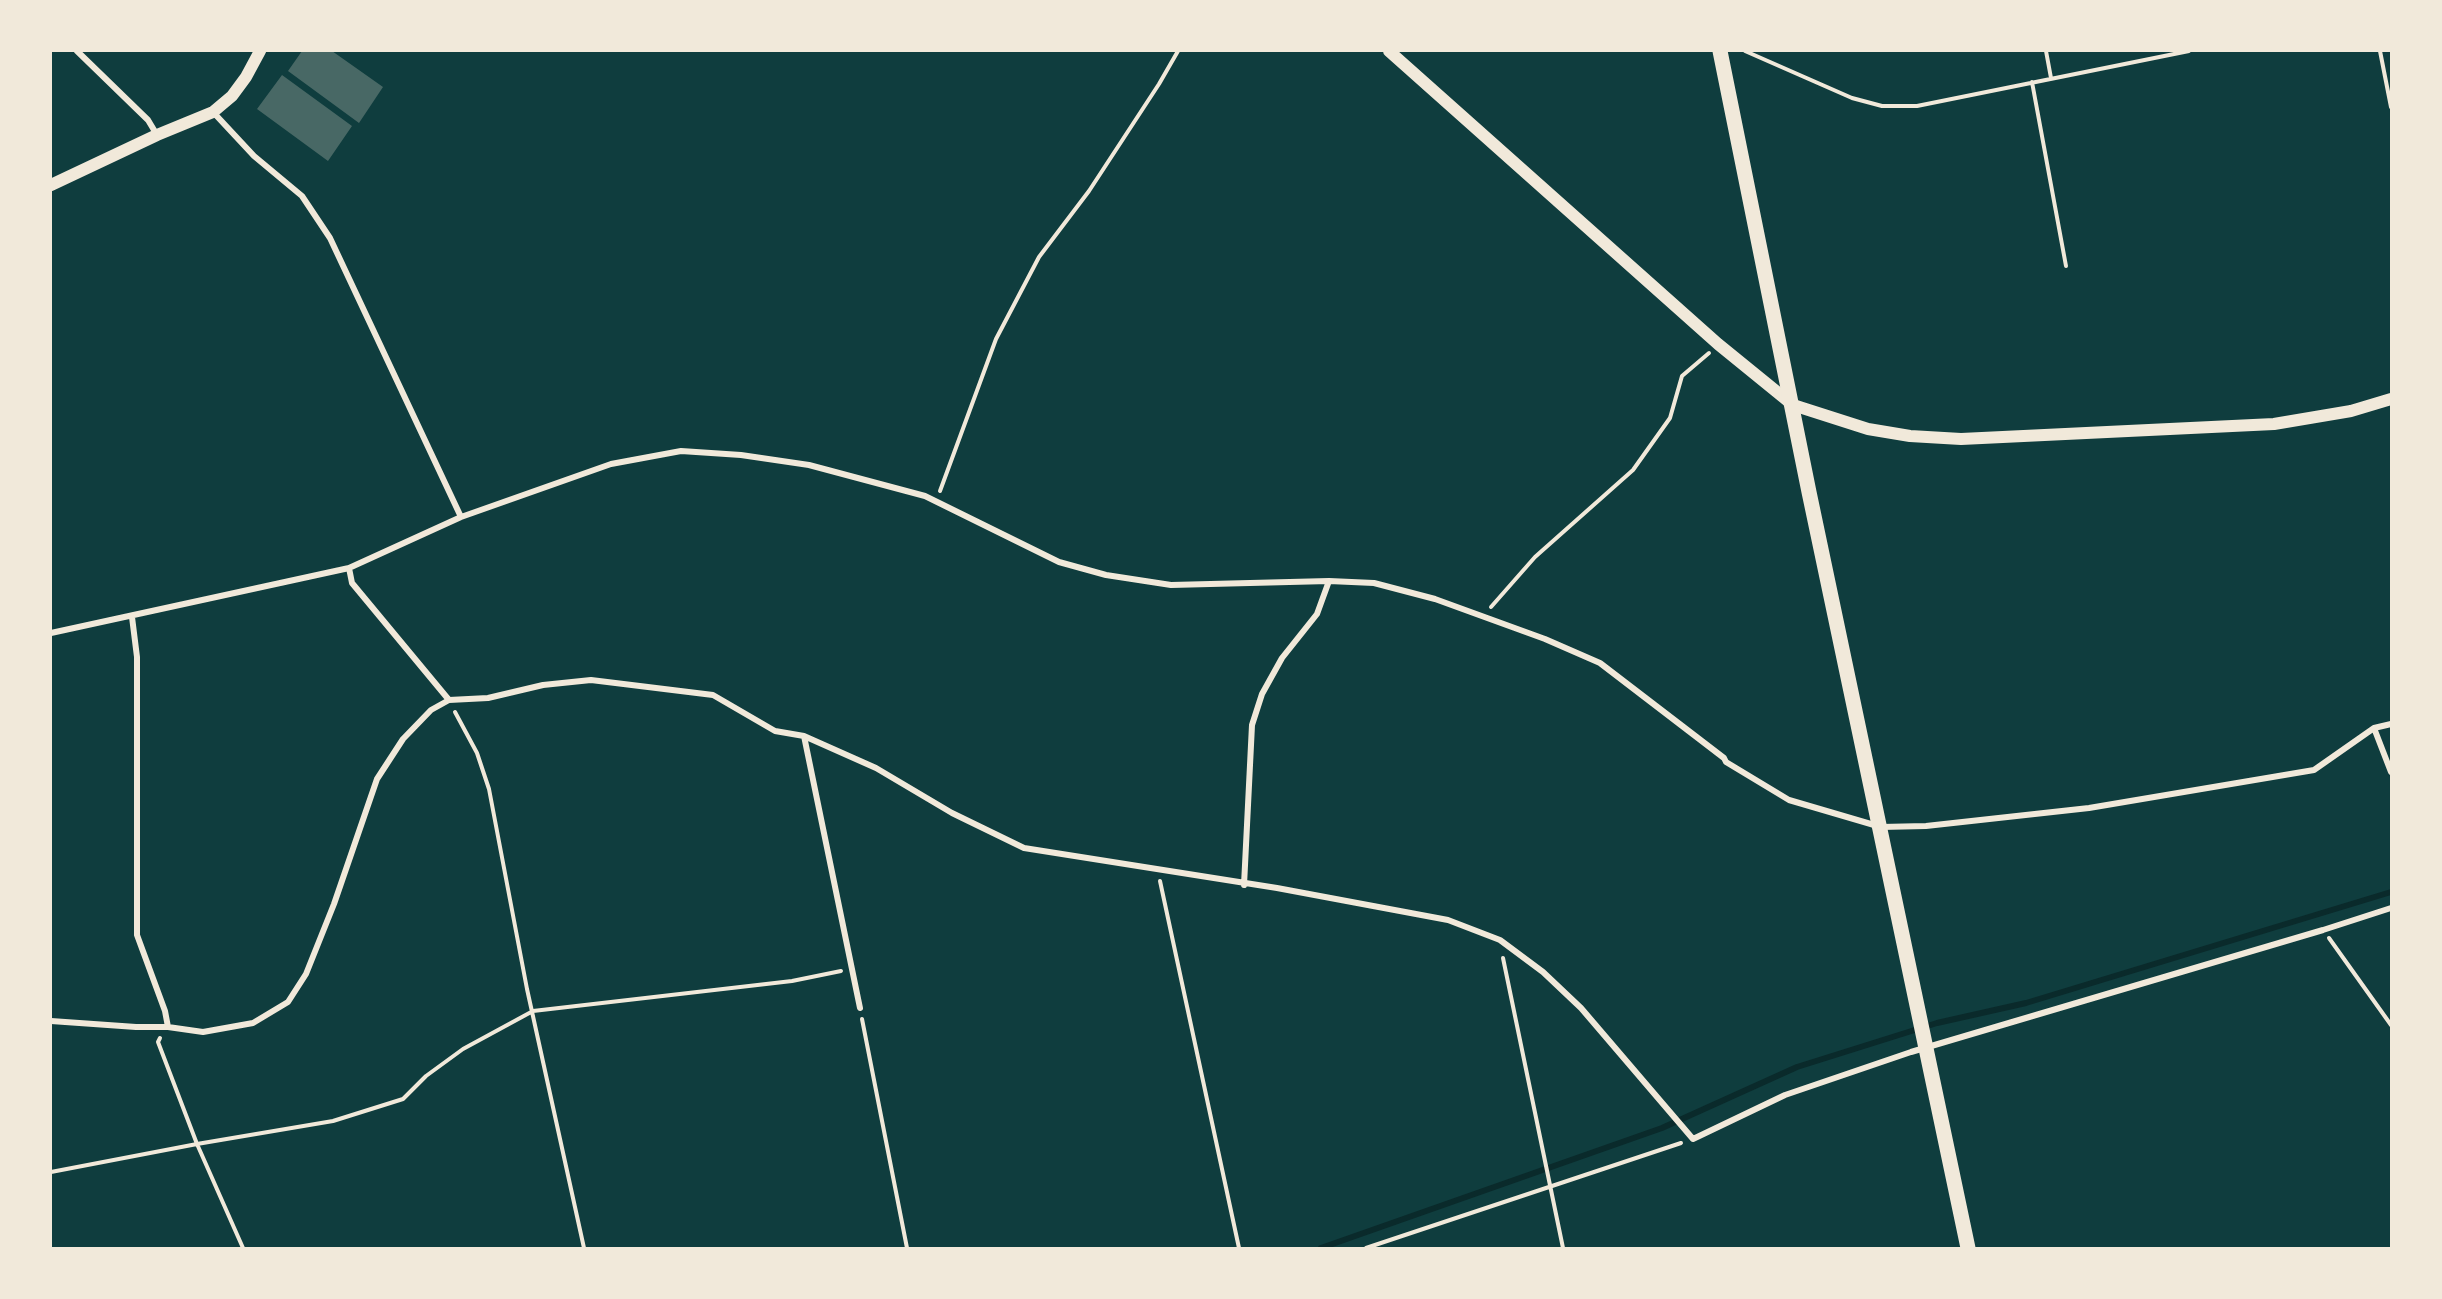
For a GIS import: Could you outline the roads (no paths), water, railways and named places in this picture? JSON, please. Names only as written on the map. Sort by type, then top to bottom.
[{"type":"main road","points":[[51,184],[213,112],[239,86],[260,51]]},
{"type":"main road","points":[[1389,51],[1718,344],[1793,405],[1868,429],[1910,436],[1961,439],[2274,424],[2351,411],[2391,399]]},
{"type":"main road","points":[[1720,51],[1812,504],[1968,1248]]},
{"type":"street","points":[[77,51],[148,120],[157,135]]},
{"type":"street","points":[[213,112],[254,156],[302,196],[330,238],[461,517]]},
{"type":"street","points":[[51,633],[349,568],[461,517],[611,464],[681,452],[741,455],[809,465],[926,496],[1059,562],[1106,575],[1171,585],[1329,581],[1374,583],[1435,599],[1545,639],[1600,663],[1724,758],[1726,762],[1789,800],[1881,826],[1926,826],[2089,808],[2314,770],[2374,728],[2391,724]]},
{"type":"street","points":[[349,568],[352,583],[449,700]]},
{"type":"street","points":[[1244,885],[1252,725],[1262,694],[1282,658],[1317,614],[1329,581]]},
{"type":"street","points":[[132,617],[137,657],[137,935],[165,1011],[168,1027]]},
{"type":"street","points":[[51,1021],[168,1027],[203,1032],[253,1023],[288,1002],[306,974],[334,904],[377,779],[403,739],[431,710],[449,700],[488,698],[543,685],[591,680],[713,694],[775,730],[804,736],[876,768],[952,813],[1024,848],[1448,920],[1500,940],[1543,972],[1581,1008],[1693,1138],[1785,1095],[1925,1048],[2391,908]]},
{"type":"street","points":[[2374,728],[2391,772]]},
{"type":"street","points":[[804,736],[860,1008]]},
{"type":"waterway","points":[[1321,1248],[1662,1128],[1797,1067],[1937,1023],[2026,1003],[2391,892]]}]
